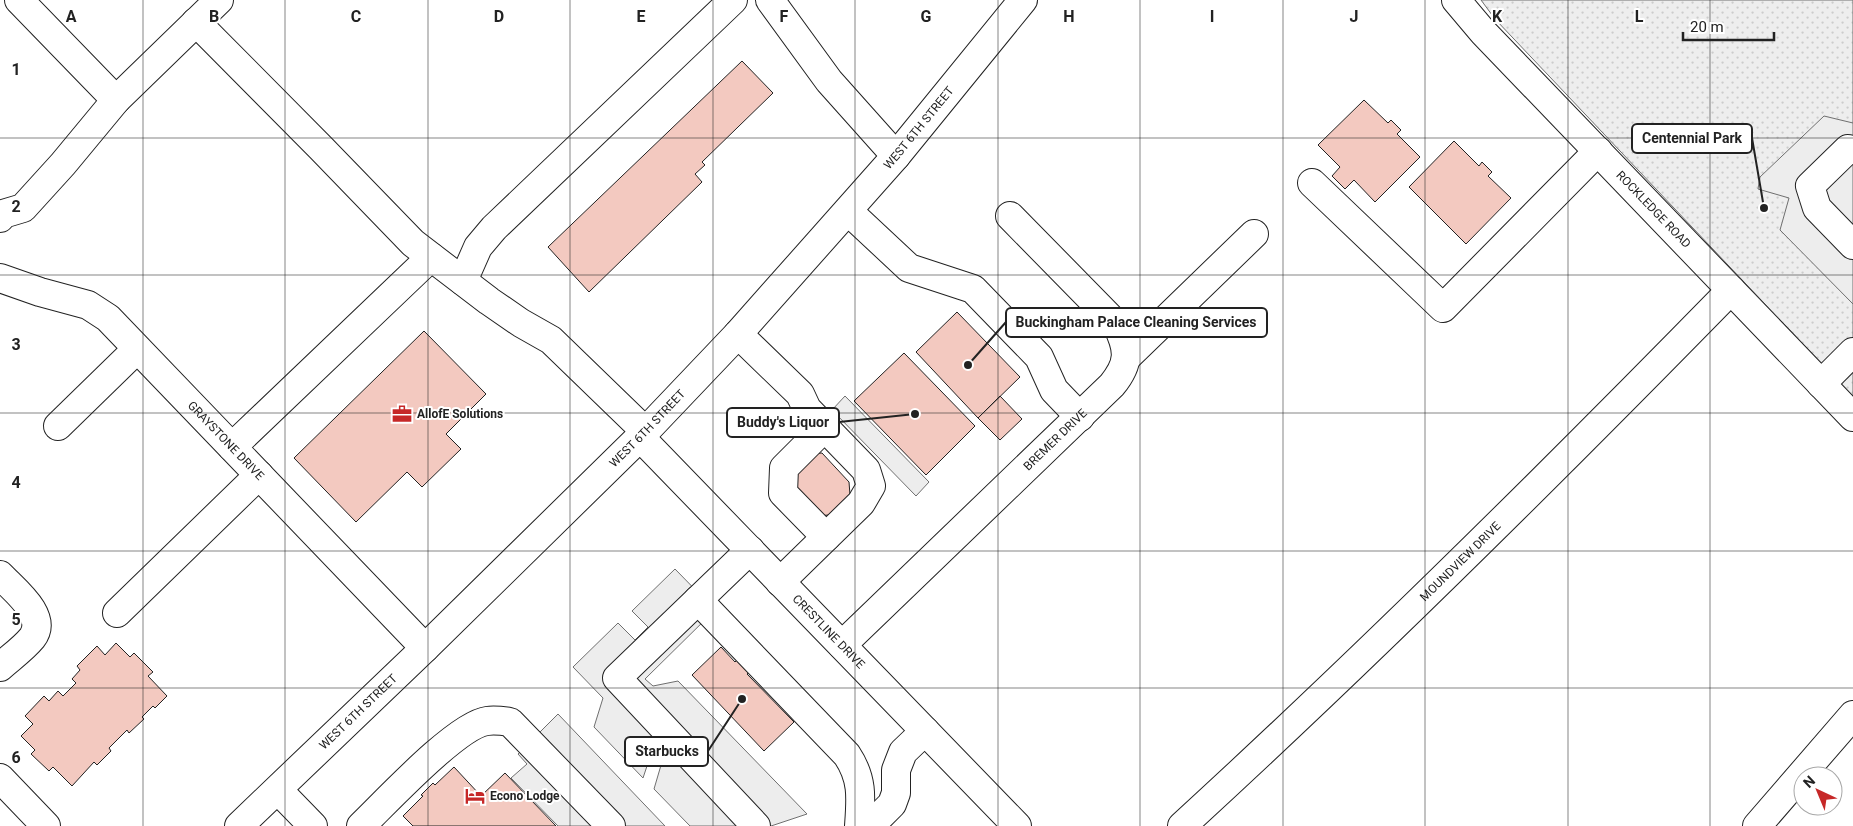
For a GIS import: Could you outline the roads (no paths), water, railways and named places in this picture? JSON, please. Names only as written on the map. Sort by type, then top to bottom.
[{"type":"street","points":[[19,0],[116,100]]},
{"type":"street","points":[[0,218],[3,214],[23,208],[63,164],[116,100],[219,0]]},
{"type":"street","points":[[463,281],[478,247],[494,228],[733,0]]},
{"type":"street","points":[[770,0],[829,81],[896,156]]},
{"type":"street","name":"WEST 6TH STREET","points":[[239,826],[425,648],[643,434],[738,334],[896,156],[1023,0]]},
{"type":"street","name":"ROCKLEDGE ROAD","points":[[1456,0],[1483,32],[1853,416]]},
{"type":"street","name":"CRESTLINE DRIVE","points":[[196,22],[413,243],[521,323],[551,340],[643,434],[780,582],[1018,826]]},
{"type":"street","points":[[1853,150],[1848,148],[1810,186],[1817,208],[1853,245]]},
{"type":"street","points":[[1312,183],[1443,308],[1598,152]]},
{"type":"street","points":[[848,211],[908,268],[973,289],[1039,357],[1054,390],[1080,417]]},
{"type":"street","points":[[1010,216],[1117,325],[1125,341],[1127,357]]},
{"type":"street","points":[[1127,357],[1254,234]]},
{"type":"street","points":[[232,447],[431,257]]},
{"type":"street","name":"GRAYSTONE DRIVE","points":[[0,278],[40,292],[88,304],[108,318],[425,648]]},
{"type":"street","name":"MOUNDVIEW DRIVE","points":[[1182,826],[1430,593],[1732,290]]},
{"type":"street","points":[[738,334],[800,394],[807,409],[866,470],[871,486],[861,503],[780,582]]},
{"type":"street","points":[[58,426],[138,349]]},
{"type":"street","points":[[1821,384],[1853,352]]},
{"type":"street","name":"BREMER DRIVE","points":[[842,645],[1112,385],[1122,373],[1127,357]]},
{"type":"street","points":[[825,427],[784,468],[782,493],[826,537]]},
{"type":"street","points":[[117,613],[259,475]]},
{"type":"street","points":[[750,550],[617,678],[756,826]]},
{"type":"street","points":[[0,575],[34,612],[38,624],[33,637],[0,667]]},
{"type":"street","points":[[698,600],[847,755],[855,766],[861,799],[859,826]]},
{"type":"street","points":[[1757,826],[1853,715]]},
{"type":"street","points":[[366,824],[447,744],[466,729],[487,721],[510,722],[611,826]]},
{"type":"street","points":[[870,826],[892,804],[896,793],[896,770],[903,752],[925,731]]},
{"type":"street","points":[[3,787],[46,826]]},
{"type":"street","points":[[278,790],[313,826]]},
{"type":"place","name":"Centennial Park","points":[[1764,208]]},
{"type":"place","name":"Buckingham Palace Cleaning Services","points":[[968,365]]},
{"type":"place","name":"AllofE Solutions","points":[[402,414]]},
{"type":"place","name":"Buddy's Liquor","points":[[915,414]]},
{"type":"place","name":"Starbucks","points":[[742,699]]},
{"type":"place","name":"Econo Lodge","points":[[475,796]]}]
